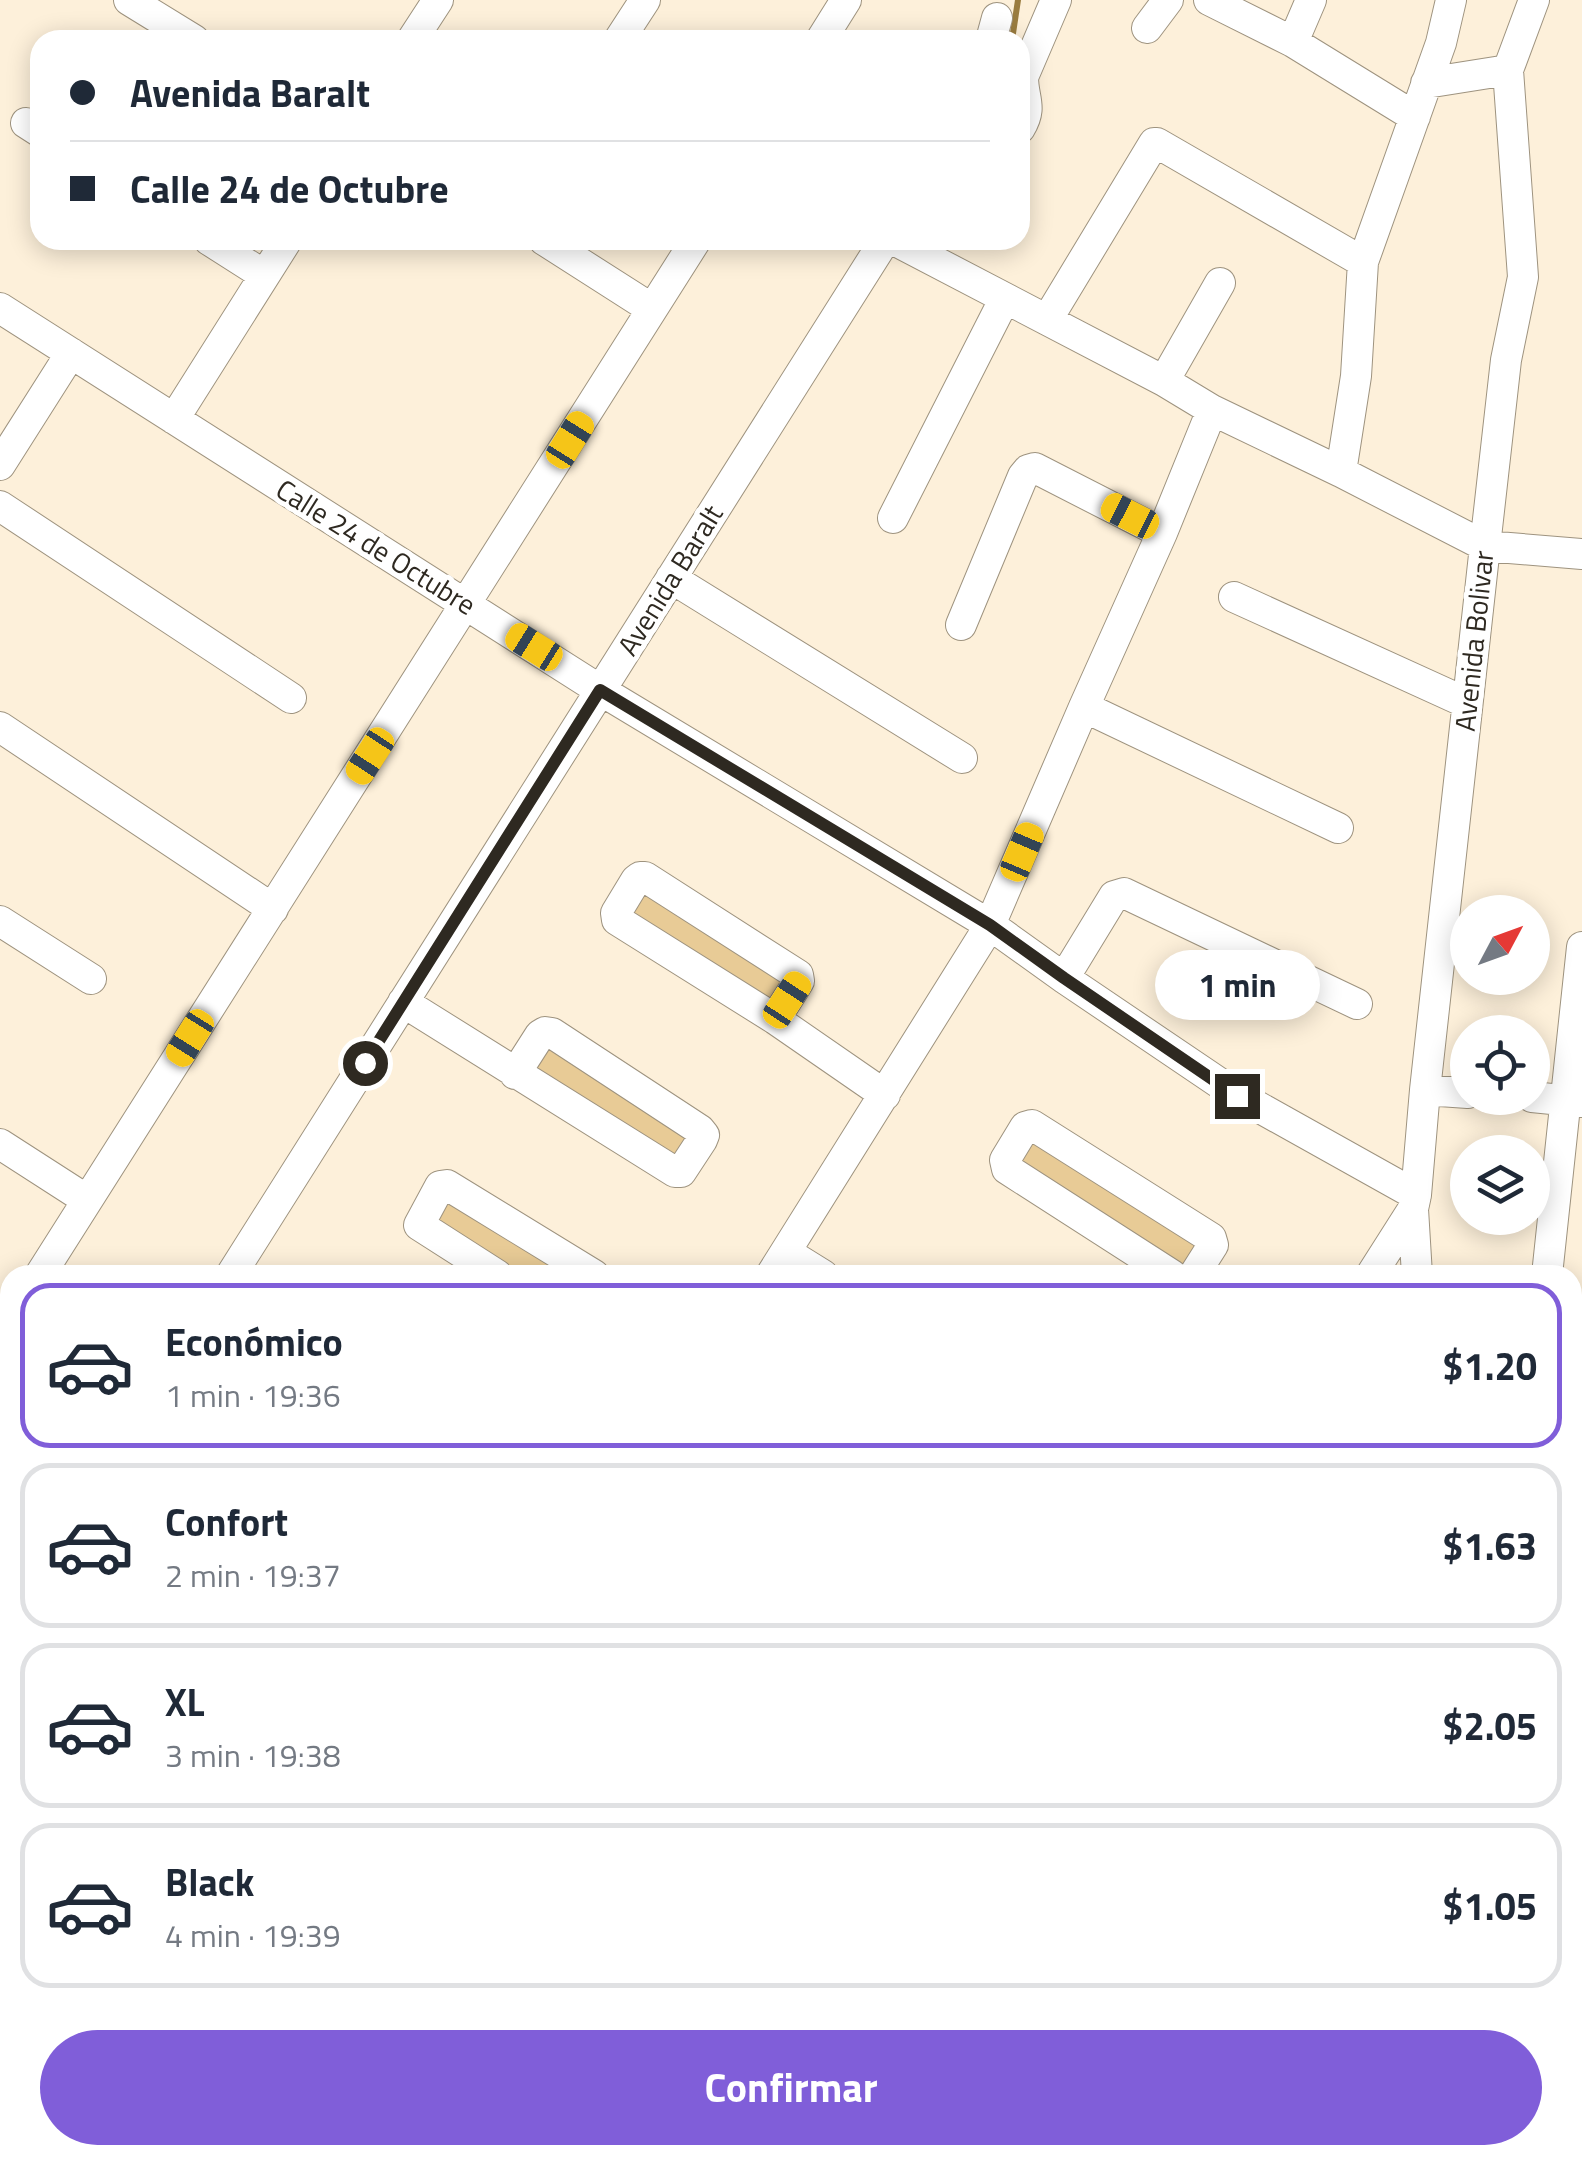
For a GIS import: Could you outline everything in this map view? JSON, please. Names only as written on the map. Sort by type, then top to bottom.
[{"type":"street","points":[[129,0],[178,30]]},
{"type":"street","points":[[418,30],[438,0]]},
{"type":"street","points":[[626,30],[645,0]]},
{"type":"street","points":[[828,30],[846,0]]},
{"type":"street","points":[[1030,61],[1056,0]]},
{"type":"street","points":[[1147,28],[1168,0]]},
{"type":"street","points":[[1209,0],[1293,42],[1414,117]]},
{"type":"street","points":[[1293,42],[1311,0]]},
{"type":"street","points":[[1341,472],[1356,376],[1362,262],[1441,42],[1451,0]]},
{"type":"street","name":"Avenida Bolivar","points":[[1376,1265],[1415,1202],[1506,360],[1522,277],[1508,70],[1534,0]]},
{"type":"street","points":[[1426,83],[1508,70]]},
{"type":"street","points":[[1047,320],[1154,143],[1362,262]]},
{"type":"street","points":[[224,250],[264,276]]},
{"type":"street","points":[[174,419],[281,250]]},
{"type":"street","points":[[560,250],[652,309]]},
{"type":"street","points":[[46,1265],[690,250]]},
{"type":"street","name":"Avenida Baralt","points":[[237,1265],[879,250]]},
{"type":"street","points":[[945,252],[1005,298],[1164,380],[1212,410],[1485,546],[1582,554]]},
{"type":"street","points":[[1164,380],[1220,283]]},
{"type":"street","points":[[893,518],[1005,298]]},
{"type":"street","name":"Calle 24 de Octubre","points":[[0,308],[600,690],[990,925],[1237,1096],[1415,1202]]},
{"type":"street","points":[[0,464],[70,353]]},
{"type":"street","points":[[778,1264],[990,925],[1212,410]]},
{"type":"street","points":[[962,624],[1028,470],[1035,468],[1162,532]]},
{"type":"street","points":[[0,506],[292,698]]},
{"type":"street","points":[[671,578],[962,758]]},
{"type":"street","points":[[1234,597],[1468,704]]},
{"type":"street","points":[[1084,707],[1338,828]]},
{"type":"street","points":[[0,727],[273,908]]},
{"type":"street","points":[[775,1019],[800,981],[798,975],[640,876],[616,913],[616,920],[775,1019],[885,1094]]},
{"type":"street","points":[[1064,978],[1114,896],[1124,894],[1357,1004]]},
{"type":"street","points":[[0,921],[91,979]]},
{"type":"street","points":[[1549,1265],[1574,1101],[1582,946]]},
{"type":"street","points":[[403,1002],[514,1074],[674,1172],[681,1172],[704,1135],[552,1033],[540,1035],[514,1074]]},
{"type":"street","points":[[1425,1090],[1450,1091]]},
{"type":"street","points":[[1156,1265],[1007,1169],[1005,1160],[1025,1127],[1032,1125],[1211,1238],[1214,1245],[1201,1265]]},
{"type":"street","points":[[0,1144],[87,1200]]},
{"type":"street","points":[[481,1265],[419,1225],[440,1186],[447,1185],[578,1265]]},
{"type":"street","points":[[1415,1202],[1418,1265]]},
{"type":"shaded area","points":[[642,887],[792,980],[772,1008],[628,913]]},
{"type":"shaded area","points":[[547,1042],[692,1138],[676,1164],[527,1071]]},
{"type":"shaded area","points":[[1033,1138],[1201,1246],[1187,1265],[1171,1265],[1016,1162]]},
{"type":"shaded area","points":[[447,1195],[560,1265],[496,1265],[431,1223]]},
{"type":"waterway","points":[[1014,30],[1018,0]]},
{"type":"route","points":[[365,1063],[600,690],[990,925],[1237,1096]]}]
